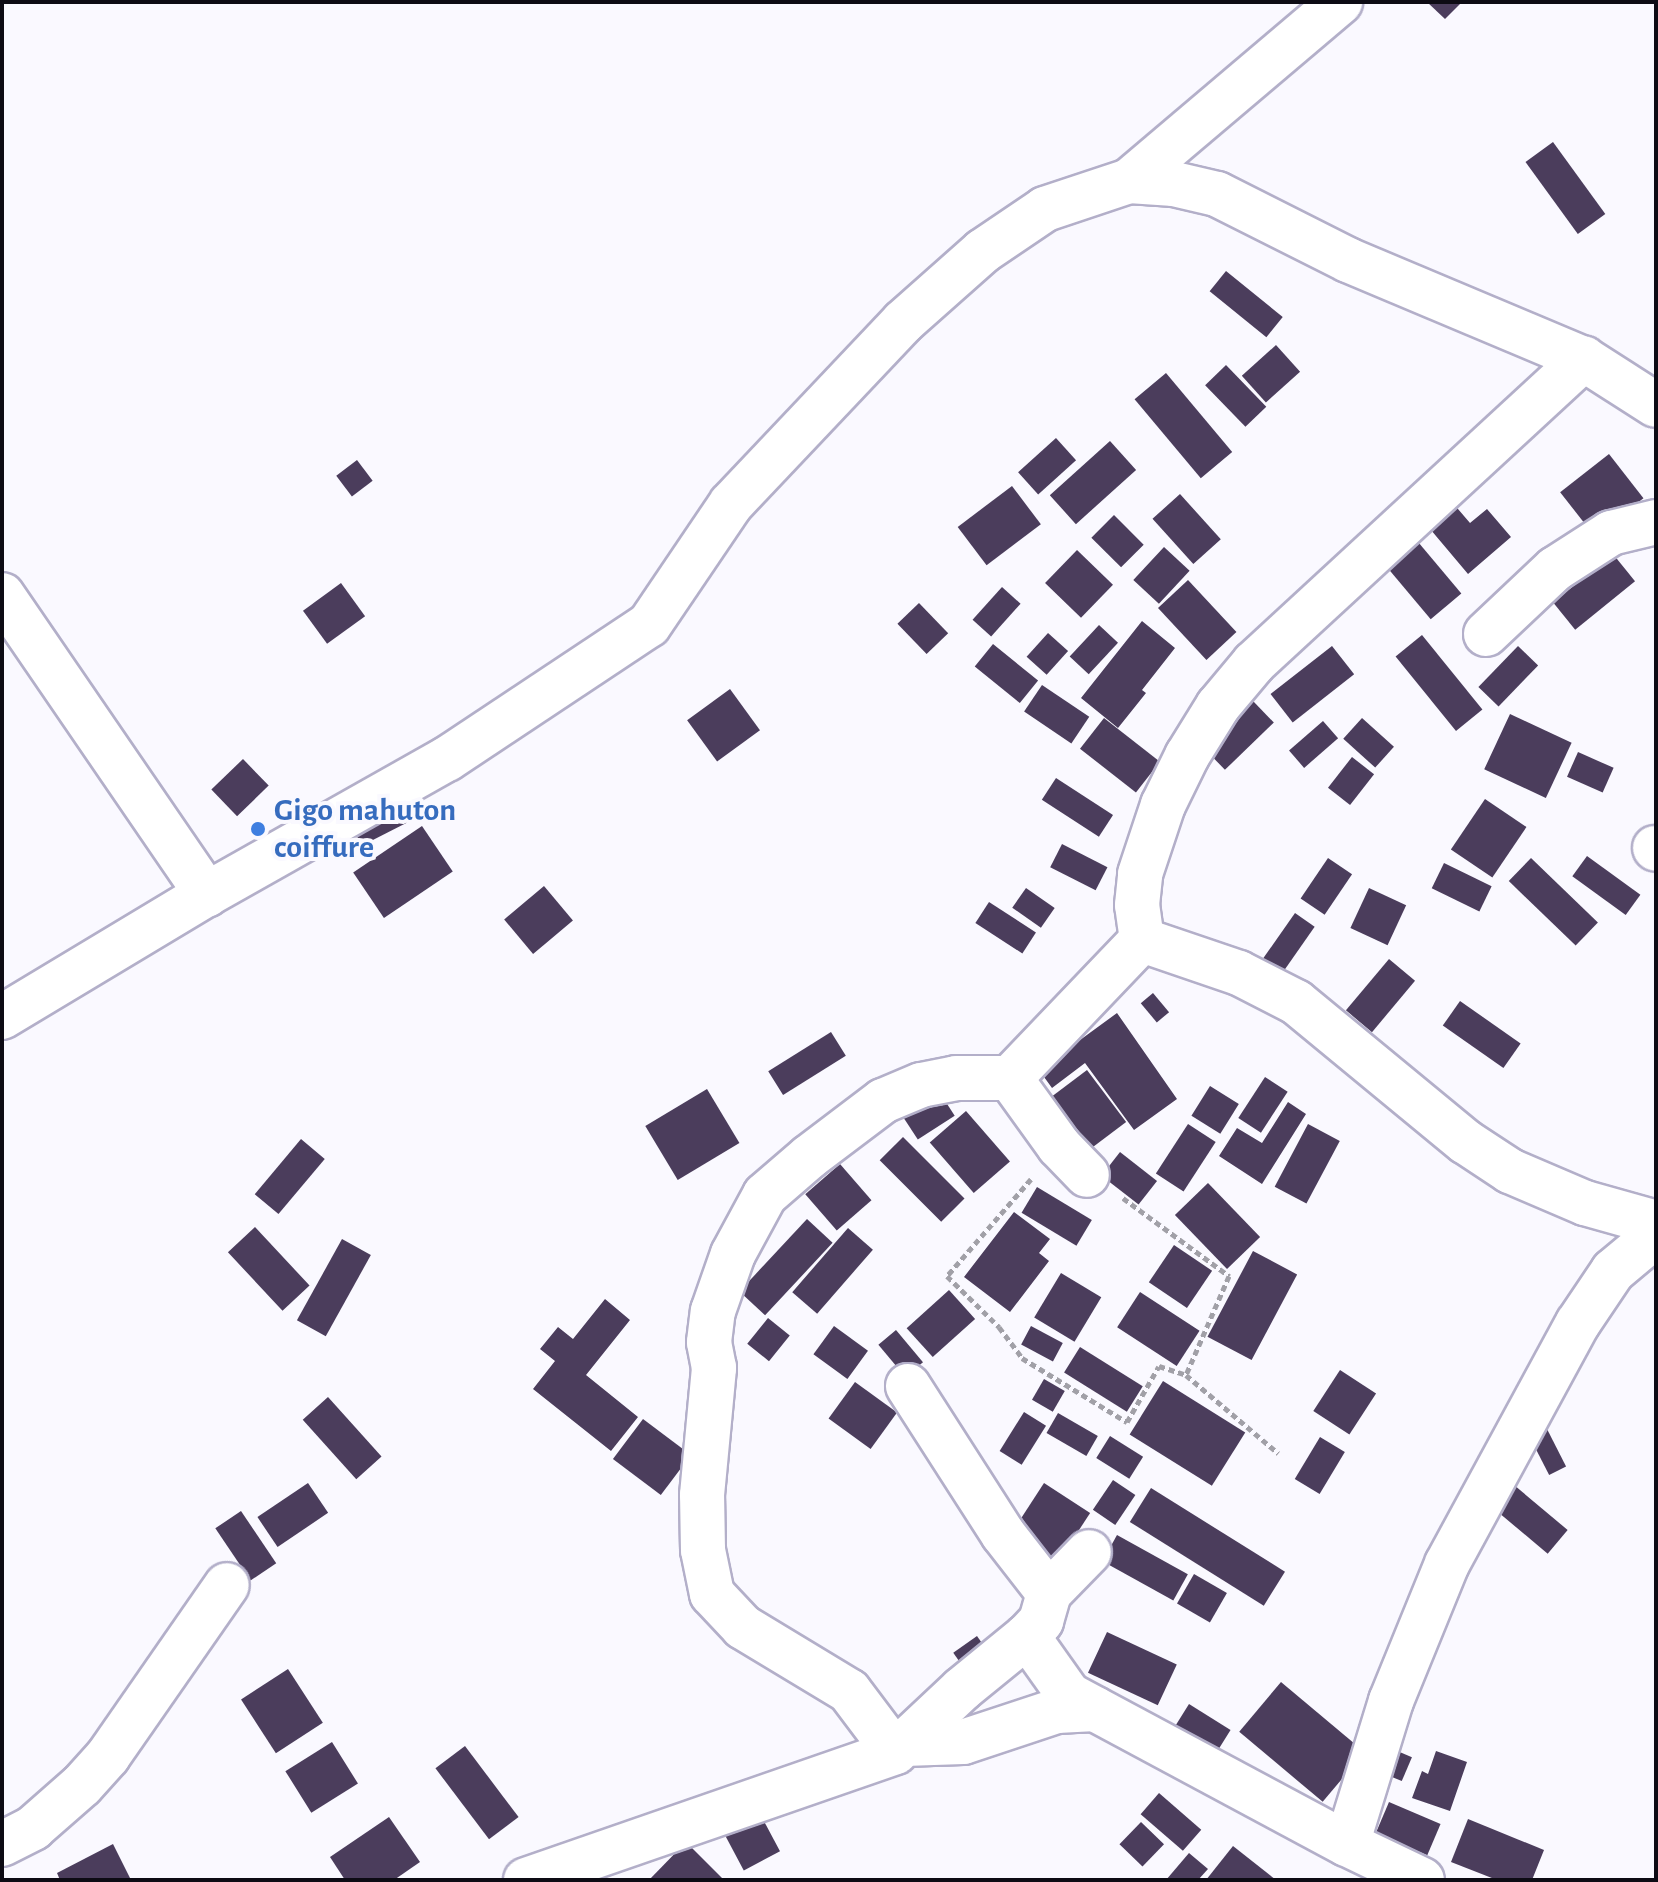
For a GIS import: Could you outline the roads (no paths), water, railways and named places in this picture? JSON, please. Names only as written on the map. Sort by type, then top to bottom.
[{"type":"street","points":[[2,1017],[207,894],[447,759],[649,625],[731,504],[903,322],[983,251],[1045,209],[1129,181],[1340,2]]},
{"type":"street","points":[[1129,181],[1174,184],[1217,194],[1348,260],[1584,359],[1656,405]]},
{"type":"street","points":[[1142,940],[1137,905],[1140,874],[1163,805],[1187,756],[1233,686],[1584,359]]},
{"type":"street","points":[[1486,634],[1555,569],[1611,533],[1656,522]]},
{"type":"street","points":[[2,595],[207,894]]},
{"type":"street","points":[[899,1748],[849,1691],[743,1627],[712,1594],[703,1550],[702,1495],[714,1368],[709,1342],[713,1311],[733,1254],[765,1195],[883,1101],[921,1085],[956,1078],[1010,1078],[1142,940]]},
{"type":"street","points":[[1142,940],[1239,973],[1296,1002],[1466,1142],[1510,1171],[1585,1203],[1656,1223]]},
{"type":"street","points":[[1010,1078],[1073,1160]]},
{"type":"street","points":[[1347,1844],[1386,1715],[1447,1564],[1578,1323],[1613,1271],[1656,1235]]},
{"type":"street","points":[[908,1386],[1003,1534],[1049,1593]]},
{"type":"street","points":[[899,1748],[962,1689],[1027,1636],[1041,1621],[1049,1593],[1089,1552]]},
{"type":"street","points":[[2,1844],[33,1828],[82,1785],[108,1756],[227,1585]]},
{"type":"street","points":[[1027,1636],[1069,1695],[1347,1844],[1422,1880]]},
{"type":"street","points":[[526,1880],[899,1748],[963,1742],[1057,1711],[1095,1709]]},
{"type":"place","name":"Gigo mahuton coiffure","points":[[258,829]]}]
